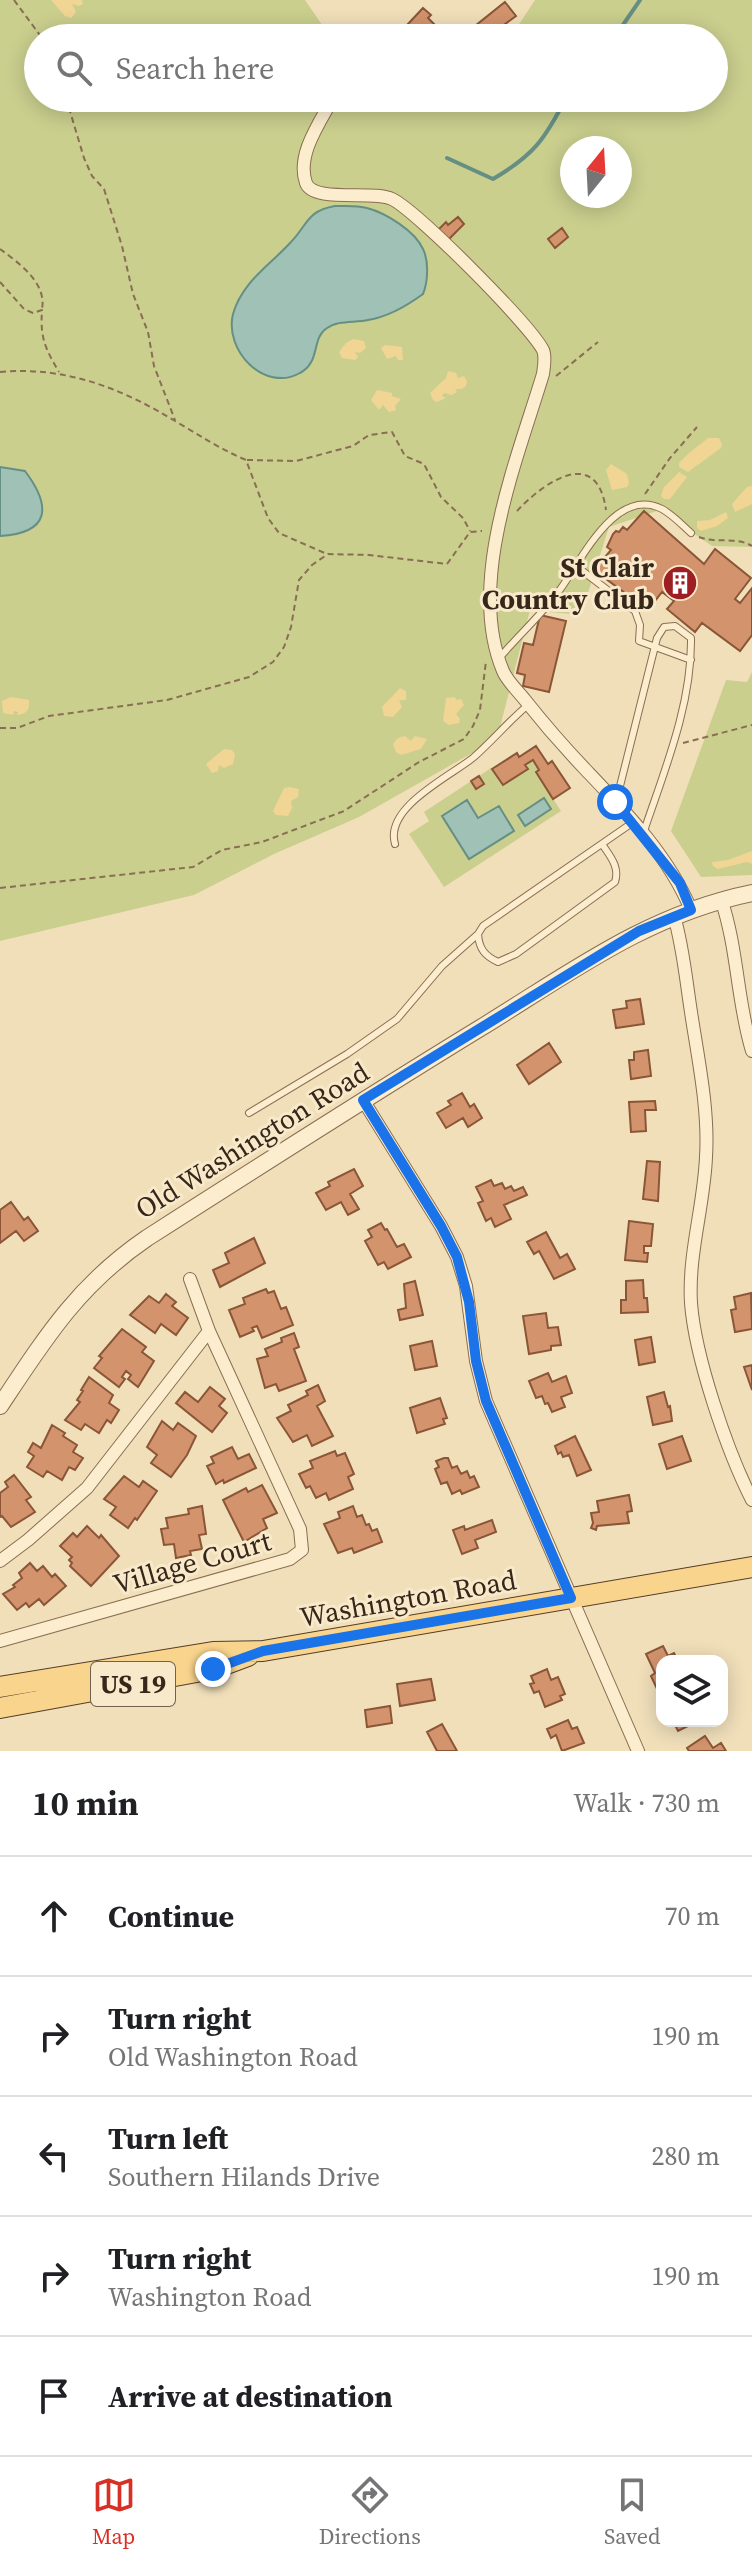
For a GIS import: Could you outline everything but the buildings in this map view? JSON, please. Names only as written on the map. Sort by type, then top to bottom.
[{"type":"main road","name":"Washington Road","points":[[0,1687],[213,1652],[263,1651],[752,1567]]},
{"type":"main road","name":"Washington Road","points":[[0,1708],[213,1669],[263,1651]]},
{"type":"street","points":[[326,112],[304,158],[306,184],[313,192],[375,194],[393,200],[423,224],[531,331],[545,354],[539,388],[499,530],[489,599],[497,652],[504,674],[550,733],[643,834],[680,883],[691,910]]},
{"type":"street","name":"Old Washington Road","points":[[0,1406],[58,1320],[115,1259],[363,1100],[639,931],[721,899],[752,893]]},
{"type":"street","points":[[721,899],[731,933],[745,1028],[752,1051]]},
{"type":"street","points":[[674,916],[699,1067],[706,1152],[692,1266],[693,1321],[698,1348],[724,1430],[752,1500]]},
{"type":"street","points":[[363,1100],[457,1257],[469,1302],[476,1361],[486,1401],[638,1751]]},
{"type":"street","name":"Village Court","points":[[0,1641],[290,1559],[302,1550],[300,1529],[209,1331],[190,1279]]},
{"type":"street","points":[[0,1561],[87,1488],[209,1331]]},
{"type":"lane","points":[[497,652],[558,593],[607,521],[640,506],[660,508],[691,533]]},
{"type":"lane","points":[[576,566],[635,611],[640,625],[639,641],[691,660]]},
{"type":"lane","points":[[615,802],[654,648],[664,627],[675,626],[691,638],[691,660],[674,746],[643,834]]},
{"type":"lane","points":[[395,844],[392,836],[395,824],[424,791],[473,757],[528,705]]},
{"type":"lane","points":[[249,1113],[347,1054],[397,1019],[442,966],[483,926],[632,823]]},
{"type":"lane","points":[[478,934],[486,957],[498,962],[516,954],[615,882],[615,863],[602,844]]},
{"type":"path","points":[[14,0],[32,24]]},
{"type":"path","points":[[70,112],[84,158],[92,176],[104,189],[133,294],[148,332],[154,366],[175,420]]},
{"type":"path","points":[[0,249],[23,266],[38,286],[44,299],[43,342],[59,372]]},
{"type":"path","points":[[0,282],[24,309],[33,313],[42,310]]},
{"type":"path","points":[[539,388],[598,342]]},
{"type":"path","points":[[0,372],[59,372],[92,381],[129,395],[220,450],[246,460],[296,461],[353,446],[369,435],[392,432],[405,456],[424,464],[441,497],[463,518],[470,532]]},
{"type":"path","points":[[640,506],[650,483],[697,427]]},
{"type":"path","points":[[246,460],[268,518],[279,533],[328,554],[369,555],[447,564],[470,532]]},
{"type":"path","points":[[470,532],[499,530],[524,503],[566,474],[579,473],[592,477],[600,485],[607,521]]},
{"type":"path","points":[[691,533],[706,540],[739,540],[752,546]]},
{"type":"path","points":[[0,728],[17,728],[49,716],[167,700],[249,677],[273,662],[284,647],[291,627],[299,580],[312,565],[328,554]]},
{"type":"path","points":[[0,888],[193,867],[222,850],[262,842],[344,811],[419,762],[464,739],[480,710],[485,663],[497,652]]},
{"type":"path","points":[[674,746],[752,725]]},
{"type":"green space","points":[[0,0],[305,0],[321,24],[24,24],[24,112],[728,112],[728,24],[519,24],[535,0],[752,0],[752,547],[712,546],[660,510],[609,527],[581,615],[530,610],[497,739],[359,817],[274,854],[194,895],[0,941]]},
{"type":"green space","points":[[752,672],[752,875],[701,877],[671,831],[726,680],[747,682]]},
{"type":"green space","points":[[533,760],[539,770],[536,772],[561,811],[444,887],[409,834],[429,821],[424,812],[491,768],[503,785]]},
{"type":"sand","points":[[51,0],[82,0],[83,4],[72,4],[76,12],[71,18],[65,16]]},
{"type":"sand","points":[[353,339],[364,341],[366,348],[360,353],[355,352],[358,357],[355,360],[342,358],[339,352]]},
{"type":"sand","points":[[385,345],[402,347],[403,360],[398,360],[396,356],[387,359],[381,348]]},
{"type":"sand","points":[[448,371],[456,373],[458,378],[464,376],[466,386],[455,389],[457,392],[452,395],[444,393],[442,396],[446,398],[437,402],[430,393],[446,378]]},
{"type":"sand","points":[[377,390],[392,393],[392,396],[401,399],[395,406],[396,410],[389,412],[383,405],[379,410],[371,400]]},
{"type":"sand","points":[[708,438],[719,438],[721,448],[688,472],[679,467],[682,459]]},
{"type":"sand","points":[[611,464],[627,474],[627,487],[612,490],[606,470]]},
{"type":"sand","points":[[679,472],[687,477],[670,499],[664,499],[661,496],[664,487]]},
{"type":"sand","points":[[752,486],[752,504],[735,512],[732,504],[747,487]]},
{"type":"sand","points":[[726,512],[728,518],[717,526],[701,531],[697,528],[697,521],[710,520]]},
{"type":"sand","points":[[400,688],[406,691],[406,700],[399,700],[402,707],[393,717],[384,716],[382,707]]},
{"type":"sand","points":[[11,697],[29,700],[27,711],[17,715],[18,712],[14,711],[13,715],[3,713],[2,701]]},
{"type":"sand","points":[[446,698],[461,699],[464,705],[456,714],[459,723],[449,725],[443,721]]},
{"type":"sand","points":[[405,736],[411,741],[415,736],[427,739],[421,749],[401,755],[393,744]]},
{"type":"sand","points":[[224,749],[232,750],[235,754],[233,764],[224,768],[219,765],[218,771],[212,773],[206,764]]},
{"type":"sand","points":[[284,788],[299,789],[298,797],[291,801],[288,816],[276,815],[273,811]]},
{"type":"sand","points":[[752,851],[752,864],[747,862],[718,869],[713,866],[712,862]]},
{"type":"water","points":[[335,206],[375,210],[414,236],[426,259],[427,278],[423,294],[382,316],[327,328],[319,338],[311,363],[300,373],[286,378],[261,373],[241,354],[235,341],[232,328],[237,303],[249,284],[313,215]]},
{"type":"water","points":[[0,467],[25,471],[40,496],[41,516],[29,530],[0,536]]},
{"type":"water","points":[[544,798],[551,809],[525,826],[518,815]]},
{"type":"water","points":[[467,800],[478,818],[499,806],[514,831],[469,859],[442,816]]},
{"type":"waterway","points":[[624,24],[640,0]]},
{"type":"waterway","points":[[447,158],[493,179],[529,154],[559,112]]},
{"type":"place","name":"St Clair Country Club","points":[[680,583]]},
{"type":"route","points":[[213,1669],[263,1651],[571,1598],[486,1401],[476,1361],[463,1271],[441,1226],[363,1100],[639,931],[691,910],[680,883],[615,802]]}]
